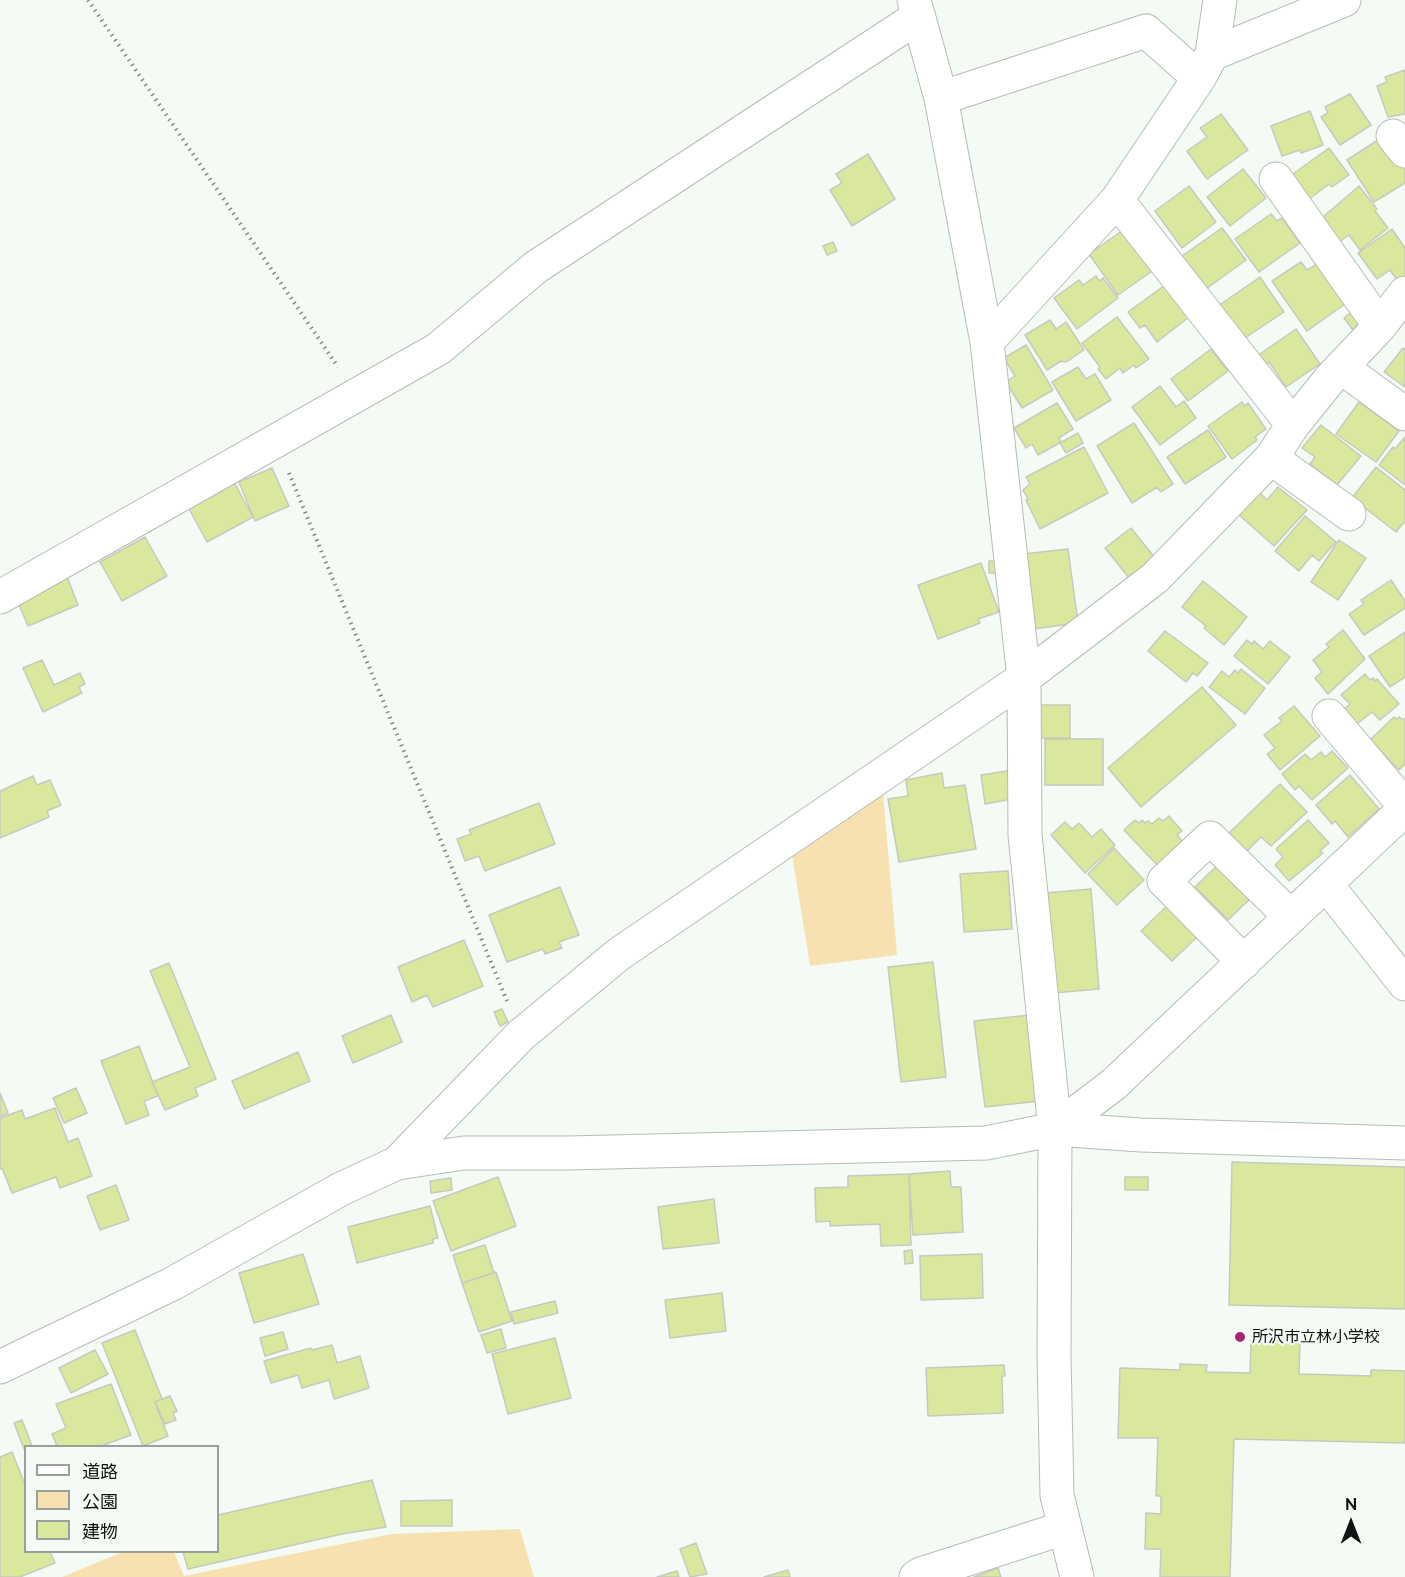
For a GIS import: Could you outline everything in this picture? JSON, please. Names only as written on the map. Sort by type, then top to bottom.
[{"type":"street","points":[[987,342],[1118,200],[1206,66],[1220,0]]},
{"type":"street","points":[[1206,66],[1344,0]]},
{"type":"street","points":[[0,597],[438,349],[536,267],[916,8],[941,98],[987,342],[1024,678],[1025,835],[1055,1129],[1054,1356],[1057,1495],[1077,1577]]},
{"type":"street","points":[[941,98],[1146,31],[1206,66]]},
{"type":"street","points":[[1276,179],[1380,326]]},
{"type":"street","points":[[1118,200],[1293,425]]},
{"type":"street","points":[[397,1163],[521,1035],[619,954],[1024,678],[1155,578],[1271,458],[1293,425],[1341,367],[1380,326],[1405,293]]},
{"type":"street","points":[[1341,367],[1405,414]]},
{"type":"street","points":[[1271,458],[1349,514]]},
{"type":"street","points":[[1055,1129],[1114,1084],[1405,807],[1329,716]]},
{"type":"street","points":[[1244,962],[1164,880],[1210,838],[1291,916]]},
{"type":"street","points":[[1326,884],[1405,984]]},
{"type":"street","points":[[0,1367],[172,1284],[341,1189],[397,1163],[464,1153],[568,1153],[986,1143],[1055,1129],[1141,1135],[1405,1143]]},
{"type":"street","points":[[916,1577],[1064,1528]]},
{"type":"path","points":[[88,0],[357,395]]},
{"type":"path","points":[[276,442],[521,1035]]},
{"type":"green space","points":[[883,793],[897,955],[810,966],[792,854]]},
{"type":"green space","points":[[520,1529],[534,1577],[62,1577],[121,1553],[174,1553],[184,1576],[391,1534]]},
{"type":"building","points":[[1405,70],[1405,114],[1388,117],[1377,86],[1387,82],[1385,77]]},
{"type":"building","points":[[1350,94],[1371,125],[1340,145],[1321,117],[1328,113],[1325,107]]},
{"type":"building","points":[[1310,111],[1323,145],[1301,153],[1300,150],[1282,156],[1271,126]]},
{"type":"building","points":[[1221,114],[1248,150],[1207,179],[1187,151],[1207,137],[1200,128]]},
{"type":"building","points":[[1378,140],[1405,166],[1405,183],[1374,202],[1347,160]]},
{"type":"building","points":[[1329,148],[1349,175],[1332,187],[1329,184],[1304,203],[1286,179]]},
{"type":"building","points":[[868,154],[895,199],[852,226],[830,190],[842,183],[836,174]]},
{"type":"building","points":[[1243,169],[1266,198],[1230,226],[1207,197]]},
{"type":"building","points":[[1189,186],[1216,222],[1182,248],[1155,211]]},
{"type":"building","points":[[1359,186],[1388,228],[1360,250],[1349,235],[1339,242],[1324,222],[1326,220],[1323,217]]},
{"type":"building","points":[[1271,214],[1277,221],[1282,218],[1300,243],[1259,272],[1235,239]]},
{"type":"building","points":[[1126,228],[1155,269],[1118,295],[1089,254]]},
{"type":"building","points":[[1222,228],[1246,260],[1206,289],[1182,256]]},
{"type":"building","points":[[1392,229],[1405,248],[1405,276],[1398,281],[1390,270],[1377,279],[1358,253]]},
{"type":"building","points":[[833,242],[837,251],[827,255],[823,246]]},
{"type":"building","points":[[1301,262],[1307,270],[1317,264],[1345,304],[1307,331],[1272,281]]},
{"type":"building","points":[[1096,276],[1099,281],[1103,278],[1118,298],[1077,329],[1054,298],[1079,280],[1083,285]]},
{"type":"building","points":[[1260,277],[1284,312],[1242,340],[1218,306]]},
{"type":"building","points":[[1165,285],[1189,317],[1157,342],[1145,325],[1140,328],[1128,312]]},
{"type":"building","points":[[1354,310],[1358,324],[1353,330],[1344,318]]},
{"type":"building","points":[[1117,317],[1149,359],[1136,368],[1134,365],[1123,373],[1120,368],[1106,379],[1082,343]]},
{"type":"building","points":[[1050,320],[1056,329],[1066,322],[1084,350],[1066,362],[1061,361],[1047,370],[1025,335]]},
{"type":"building","points":[[1296,329],[1320,364],[1286,387],[1269,362],[1263,367],[1257,356]]},
{"type":"building","points":[[1026,345],[1053,390],[1022,408],[1006,382],[1015,376],[1004,358]]},
{"type":"building","points":[[1403,348],[1405,349],[1405,387],[1384,372]]},
{"type":"building","points":[[1211,349],[1228,371],[1188,401],[1171,379]]},
{"type":"building","points":[[1078,367],[1086,379],[1095,374],[1111,400],[1076,421],[1052,382]]},
{"type":"building","points":[[1160,386],[1176,407],[1184,401],[1196,418],[1160,445],[1132,407]]},
{"type":"building","points":[[1242,402],[1244,406],[1248,403],[1266,429],[1255,437],[1257,440],[1232,459],[1208,426]]},
{"type":"building","points":[[1359,402],[1399,431],[1376,462],[1336,434]]},
{"type":"building","points":[[1057,403],[1073,429],[1059,438],[1061,442],[1038,455],[1032,444],[1026,448],[1014,428]]},
{"type":"building","points":[[1134,423],[1173,484],[1161,492],[1157,487],[1132,503],[1097,446]]},
{"type":"building","points":[[1321,425],[1361,456],[1337,485],[1310,464],[1315,457],[1302,448]]},
{"type":"building","points":[[1208,430],[1226,457],[1185,484],[1167,457]]},
{"type":"building","points":[[1078,433],[1083,443],[1066,453],[1060,443]]},
{"type":"building","points":[[1405,437],[1405,485],[1379,465],[1393,447],[1395,449]]},
{"type":"building","points":[[1084,447],[1108,493],[1040,529],[1023,490],[1030,484],[1026,477]]},
{"type":"building","points":[[1376,467],[1405,490],[1405,521],[1396,532],[1352,498]]},
{"type":"building","points":[[272,468],[289,506],[255,521],[239,482]]},
{"type":"building","points":[[234,482],[253,517],[207,542],[188,507]]},
{"type":"building","points":[[1278,487],[1307,510],[1274,546],[1238,514],[1259,492],[1267,500]]},
{"type":"building","points":[[1305,516],[1336,542],[1319,561],[1312,555],[1299,571],[1275,551]]},
{"type":"building","points":[[1131,528],[1156,559],[1130,579],[1105,548]]},
{"type":"building","points":[[145,537],[167,576],[122,601],[100,562]]},
{"type":"building","points":[[1339,540],[1366,558],[1338,600],[1311,582]]},
{"type":"building","points":[[1068,549],[1078,623],[1033,629],[1023,554]]},
{"type":"building","points":[[989,561],[1000,561],[1001,573],[989,573]]},
{"type":"building","points":[[981,563],[999,612],[978,619],[980,623],[938,639],[918,585]]},
{"type":"building","points":[[66,574],[78,605],[28,626],[15,595]]},
{"type":"building","points":[[1391,580],[1405,601],[1405,608],[1364,635],[1349,614],[1364,604],[1361,600]]},
{"type":"building","points":[[1203,581],[1247,617],[1224,645],[1204,628],[1206,626],[1182,607]]},
{"type":"building","points":[[1343,630],[1365,659],[1328,694],[1315,678],[1322,672],[1313,660],[1329,647],[1326,644]]},
{"type":"building","points":[[1165,631],[1208,663],[1197,676],[1193,673],[1186,682],[1148,651]]},
{"type":"building","points":[[1405,632],[1405,677],[1390,687],[1369,656]]},
{"type":"building","points":[[1247,640],[1252,644],[1254,641],[1263,649],[1270,641],[1290,657],[1268,684],[1234,656]]},
{"type":"building","points":[[42,660],[54,685],[80,673],[85,684],[79,687],[82,693],[43,712],[23,668]]},
{"type":"building","points":[[1241,669],[1265,688],[1245,714],[1209,687],[1222,671],[1229,677],[1235,670],[1238,673]]},
{"type":"building","points":[[1365,674],[1370,680],[1377,679],[1399,704],[1380,720],[1372,712],[1357,724],[1344,709],[1350,704],[1341,695]]},
{"type":"building","points":[[1202,687],[1236,725],[1141,807],[1108,768]]},
{"type":"building","points":[[1035,705],[1070,705],[1070,738],[1035,738]]},
{"type":"building","points":[[1294,706],[1320,736],[1280,770],[1267,754],[1275,748],[1264,735],[1282,721],[1279,718]]},
{"type":"building","points":[[1394,717],[1403,720],[1405,718],[1405,764],[1399,770],[1370,740]]},
{"type":"building","points":[[1045,739],[1103,739],[1103,785],[1045,785]]},
{"type":"building","points":[[1332,751],[1348,768],[1312,800],[1299,786],[1295,790],[1282,774],[1305,754],[1311,760],[1321,752],[1325,757]]},
{"type":"building","points":[[1007,771],[1012,799],[985,804],[981,775]]},
{"type":"building","points":[[942,773],[944,788],[965,785],[976,849],[899,862],[888,799],[908,796],[906,780]]},
{"type":"building","points":[[1350,775],[1379,809],[1348,837],[1335,821],[1332,824],[1316,805]]},
{"type":"building","points":[[33,776],[37,785],[50,780],[61,805],[47,811],[49,817],[0,838],[0,791]]},
{"type":"building","points":[[1280,784],[1307,812],[1271,846],[1261,837],[1246,852],[1228,834]]},
{"type":"building","points":[[539,803],[555,844],[485,871],[479,856],[465,861],[457,839],[471,834],[469,830]]},
{"type":"building","points":[[1169,816],[1182,831],[1177,835],[1184,843],[1159,867],[1124,830],[1135,820],[1139,823],[1142,820],[1145,823],[1148,821],[1152,824],[1159,818],[1163,821]]},
{"type":"building","points":[[1308,820],[1329,843],[1320,851],[1323,853],[1289,881],[1275,865],[1283,857],[1276,849]]},
{"type":"building","points":[[1065,822],[1072,829],[1079,823],[1092,837],[1101,829],[1115,845],[1085,873],[1051,835]]},
{"type":"building","points":[[1114,848],[1144,880],[1117,905],[1088,874]]},
{"type":"building","points":[[1221,862],[1254,895],[1228,920],[1195,887]]},
{"type":"building","points":[[1008,871],[1012,929],[964,932],[960,874]]},
{"type":"building","points":[[560,887],[579,935],[559,942],[562,948],[545,954],[543,949],[507,962],[489,915]]},
{"type":"building","points":[[1091,889],[1099,989],[1053,993],[1045,893]]},
{"type":"building","points":[[1170,903],[1200,934],[1172,961],[1141,931]]},
{"type":"building","points":[[464,940],[483,986],[433,1007],[427,995],[412,1002],[398,967]]},
{"type":"building","points":[[933,962],[946,1077],[901,1082],[888,967]]},
{"type":"building","points":[[169,963],[216,1079],[195,1088],[198,1096],[165,1110],[152,1082],[190,1067],[150,971]]},
{"type":"building","points":[[502,1009],[508,1022],[500,1026],[494,1012]]},
{"type":"building","points":[[391,1015],[402,1042],[353,1063],[342,1036]]},
{"type":"building","points":[[1030,1015],[1040,1101],[985,1107],[974,1021]]},
{"type":"building","points":[[139,1046],[158,1096],[144,1101],[149,1115],[126,1124],[101,1061]]},
{"type":"building","points":[[298,1052],[310,1081],[244,1109],[232,1081]]},
{"type":"building","points":[[76,1088],[87,1113],[64,1123],[53,1098]]},
{"type":"building","points":[[0,1093],[8,1113],[0,1116]]},
{"type":"building","points":[[55,1108],[68,1142],[78,1138],[92,1176],[60,1188],[56,1177],[12,1193],[2,1168],[0,1169],[0,1118],[22,1110],[25,1119]]},
{"type":"building","points":[[1232,1162],[1405,1167],[1405,1309],[1229,1305]]},
{"type":"building","points":[[950,1171],[951,1187],[961,1187],[963,1232],[913,1235],[909,1174]]},
{"type":"building","points":[[909,1174],[911,1245],[881,1246],[880,1224],[830,1226],[830,1221],[816,1222],[815,1188],[848,1187],[848,1176]]},
{"type":"building","points":[[498,1177],[516,1226],[451,1251],[433,1201]]},
{"type":"building","points":[[1125,1177],[1148,1177],[1148,1190],[1125,1190]]},
{"type":"building","points":[[451,1178],[452,1190],[431,1193],[430,1181]]},
{"type":"building","points":[[116,1185],[129,1220],[100,1230],[87,1196]]},
{"type":"building","points":[[714,1199],[719,1243],[663,1249],[658,1207]]},
{"type":"building","points":[[430,1206],[438,1238],[433,1239],[433,1243],[357,1263],[348,1227]]},
{"type":"building","points":[[485,1245],[494,1273],[462,1283],[453,1255]]},
{"type":"building","points":[[912,1250],[913,1263],[905,1264],[904,1251]]},
{"type":"building","points":[[303,1254],[319,1304],[254,1323],[239,1273]]},
{"type":"building","points":[[982,1254],[983,1298],[921,1300],[920,1256]]},
{"type":"building","points":[[496,1272],[512,1321],[479,1332],[462,1283]]},
{"type":"building","points":[[722,1293],[726,1331],[670,1338],[665,1300]]},
{"type":"building","points":[[555,1301],[558,1313],[514,1324],[511,1312]]},
{"type":"building","points":[[501,1329],[506,1348],[487,1353],[481,1335]]},
{"type":"building","points":[[135,1330],[162,1399],[155,1402],[168,1436],[143,1445],[102,1343]]},
{"type":"building","points":[[283,1332],[288,1349],[265,1356],[260,1338]]},
{"type":"building","points":[[555,1338],[571,1398],[508,1414],[492,1354]]},
{"type":"building","points":[[1251,1340],[1300,1341],[1299,1374],[1371,1376],[1371,1370],[1405,1371],[1405,1443],[1234,1439],[1230,1577],[1160,1577],[1161,1549],[1145,1549],[1146,1513],[1161,1514],[1161,1496],[1156,1496],[1158,1438],[1118,1438],[1120,1368],[1180,1370],[1180,1364],[1207,1365],[1206,1372],[1250,1373]]},
{"type":"building","points":[[332,1345],[337,1363],[360,1356],[369,1388],[334,1399],[329,1380],[302,1388],[298,1375],[271,1383],[264,1361],[311,1348],[312,1350]]},
{"type":"building","points":[[95,1350],[108,1374],[71,1393],[59,1368]]},
{"type":"building","points":[[1004,1365],[1003,1413],[928,1416],[926,1368]]},
{"type":"building","points":[[111,1384],[131,1435],[104,1445],[57,1445],[52,1434],[66,1428],[56,1404]]},
{"type":"building","points":[[170,1396],[177,1411],[173,1413],[176,1420],[165,1424],[155,1402]]},
{"type":"building","points":[[22,1420],[32,1445],[24,1445],[24,1449],[14,1423]]},
{"type":"building","points":[[12,1452],[24,1482],[24,1553],[50,1553],[55,1563],[20,1577],[0,1577],[0,1457]]},
{"type":"building","points":[[372,1480],[386,1527],[342,1534],[188,1569],[183,1553],[219,1553],[219,1515]]},
{"type":"building","points":[[452,1500],[452,1526],[401,1526],[401,1501]]},
{"type":"building","points":[[696,1543],[707,1574],[690,1577],[680,1549]]},
{"type":"building","points":[[998,1568],[1001,1577],[974,1577]]},
{"type":"building","points":[[788,1570],[790,1577],[764,1577]]},
{"type":"building","points":[[677,1571],[679,1577],[657,1577]]},
{"type":"place","name":"所沢市立林小学校","points":[[1240,1337]]}]
